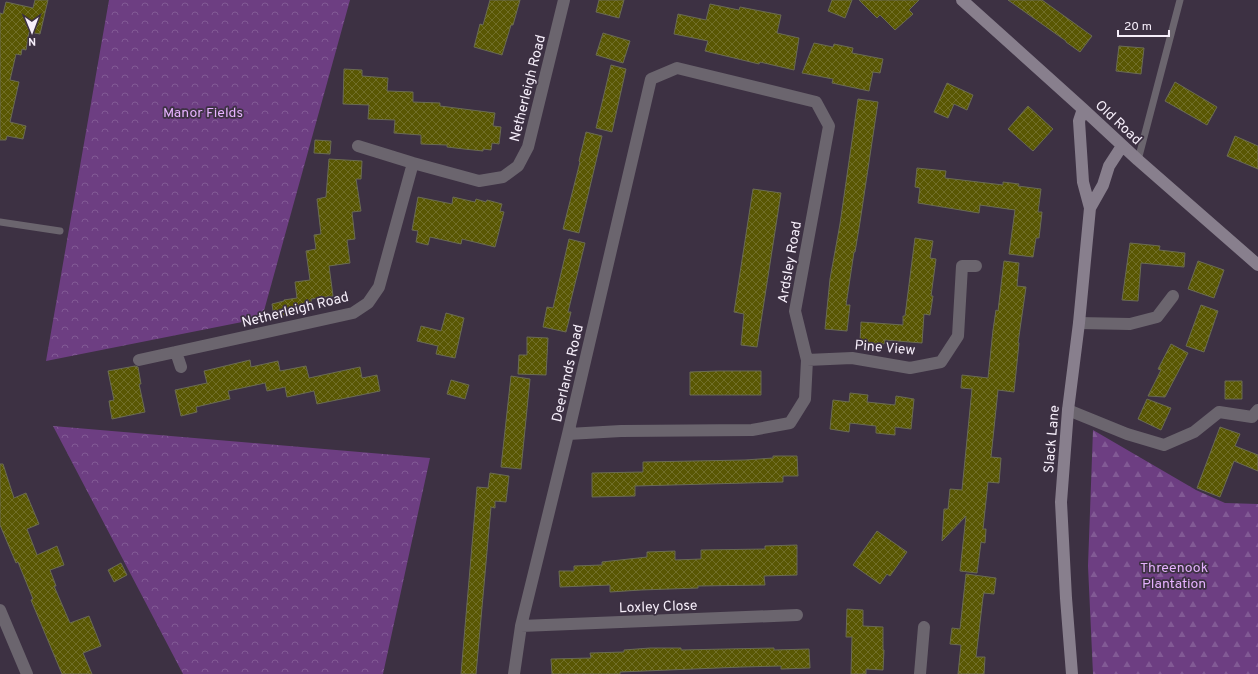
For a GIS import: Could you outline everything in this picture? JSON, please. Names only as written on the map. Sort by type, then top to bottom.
[{"type":"main road","name":"Old Road","points":[[962,0],[1122,146],[1258,265]]},
{"type":"main road","name":"Slack Lane","points":[[1072,674],[1061,502],[1068,410],[1079,323],[1090,208],[1083,182],[1079,121],[1083,109]]},
{"type":"main road","name":"Slack Lane","points":[[1090,208],[1103,185],[1109,166],[1122,146]]},
{"type":"street","name":"Netherleigh Road","points":[[358,146],[479,181],[503,177],[518,166],[528,147],[564,0]]},
{"type":"street","name":"Ardsley Road","points":[[568,434],[622,431],[752,430],[790,423],[805,399],[807,360],[795,311],[829,126],[816,102],[677,68],[651,79]]},
{"type":"street","name":"Deerlands Road","points":[[514,674],[521,626],[568,434],[651,79]]},
{"type":"street","name":"Netherleigh Road","points":[[139,360],[353,313],[368,303],[378,287],[413,163]]},
{"type":"street","name":"Pine View","points":[[807,360],[852,358],[910,368],[941,362],[958,336],[962,266],[976,266]]},
{"type":"street","points":[[1079,323],[1130,324],[1157,317],[1173,296]]},
{"type":"street","points":[[176,352],[181,367]]},
{"type":"street","points":[[1068,410],[1128,434],[1164,445],[1194,432],[1219,412],[1252,418],[1258,410]]},
{"type":"street","points":[[0,610],[27,674]]},
{"type":"street","name":"Loxley Close","points":[[521,626],[797,615]]},
{"type":"street","points":[[920,674],[924,627]]},
{"type":"lane","points":[[1138,160],[1180,0]]},
{"type":"lane","points":[[0,222],[60,231]]},
{"type":"green space","name":"Manor Fields","points":[[109,0],[350,0],[262,318],[46,361]]},
{"type":"green space","points":[[53,426],[430,458],[383,674],[183,674]]},
{"type":"green space","name":"Threenook Plantation","points":[[1093,430],[1196,490],[1225,503],[1258,504],[1258,674],[1093,674],[1088,566]]},
{"type":"building","points":[[35,0],[48,0],[40,34],[29,32],[26,50],[22,49],[21,55],[16,54],[10,80],[19,82],[10,122],[26,126],[23,139],[7,136],[6,140],[0,140],[0,13],[3,14],[6,2],[33,8]]},
{"type":"building","points":[[490,0],[520,0],[502,55],[474,47],[480,24],[483,25]]},
{"type":"building","points":[[599,0],[624,0],[619,18],[596,12]]},
{"type":"building","points":[[832,0],[852,0],[845,18],[828,11]]},
{"type":"building","points":[[859,0],[919,0],[909,10],[913,14],[895,30],[880,15],[877,18]]},
{"type":"building","points":[[1008,0],[1042,0],[1092,36],[1080,52]]},
{"type":"building","points":[[710,4],[739,10],[740,7],[781,15],[777,33],[799,38],[794,70],[760,62],[759,64],[705,51],[708,41],[674,34],[678,14],[706,20]]},
{"type":"building","points":[[603,33],[630,41],[623,63],[596,55]]},
{"type":"building","points":[[814,43],[833,47],[834,44],[853,48],[852,53],[883,59],[880,73],[873,72],[869,91],[832,83],[833,79],[802,73]]},
{"type":"building","points":[[1119,46],[1144,48],[1141,74],[1116,71]]},
{"type":"building","points":[[611,65],[626,69],[612,132],[596,128]]},
{"type":"building","points":[[344,69],[362,70],[362,76],[388,78],[387,91],[413,92],[413,102],[440,103],[440,106],[495,113],[493,126],[501,127],[499,144],[492,143],[491,150],[483,149],[483,151],[447,147],[447,145],[421,144],[421,135],[394,133],[395,120],[368,119],[369,105],[343,104]]},
{"type":"building","points":[[1175,82],[1217,107],[1207,125],[1165,101]]},
{"type":"building","points":[[947,83],[973,95],[967,110],[954,104],[948,118],[934,112]]},
{"type":"building","points":[[858,99],[878,102],[846,305],[850,305],[847,331],[825,329],[830,279],[840,224]]},
{"type":"building","points":[[1028,106],[1053,129],[1033,151],[1008,129]]},
{"type":"building","points":[[586,132],[602,136],[579,233],[563,229]]},
{"type":"building","points":[[1235,136],[1258,146],[1258,169],[1227,156]]},
{"type":"building","points":[[315,140],[331,141],[330,154],[314,153]]},
{"type":"building","points":[[329,159],[362,161],[361,179],[356,179],[361,211],[352,212],[355,239],[347,240],[350,263],[329,266],[333,296],[311,299],[312,310],[274,317],[272,304],[297,298],[295,282],[310,280],[306,251],[316,249],[314,235],[321,234],[317,199],[326,197]]},
{"type":"building","points":[[917,168],[946,171],[945,178],[1003,185],[1003,182],[1019,184],[1018,186],[1041,189],[1038,212],[1042,212],[1039,238],[1036,238],[1033,257],[1009,254],[1015,210],[980,205],[979,213],[918,203],[920,188],[915,187]]},
{"type":"building","points":[[753,189],[781,193],[757,347],[741,345],[744,314],[734,312]]},
{"type":"building","points":[[418,197],[452,204],[453,197],[475,202],[476,199],[486,202],[487,200],[502,204],[500,211],[504,212],[495,247],[462,239],[461,244],[430,237],[428,245],[416,242],[418,231],[412,230]]},
{"type":"building","points":[[915,238],[933,241],[930,258],[936,259],[930,315],[924,314],[922,343],[885,340],[884,344],[860,342],[861,322],[903,325],[903,316],[905,316]]},
{"type":"building","points":[[569,239],[585,243],[568,312],[571,312],[566,332],[543,327],[547,307],[553,308]]},
{"type":"building","points":[[1130,243],[1160,246],[1159,250],[1185,253],[1184,267],[1141,263],[1138,301],[1122,300]]},
{"type":"building","points":[[1004,261],[1019,263],[1017,286],[1026,287],[1018,343],[1014,392],[998,390],[991,457],[1001,458],[999,483],[988,482],[983,529],[986,529],[985,543],[981,542],[977,573],[960,571],[966,516],[942,541],[944,509],[948,509],[950,489],[962,490],[972,389],[961,388],[962,375],[988,378],[993,330],[996,310],[998,311]]},
{"type":"building","points":[[1198,261],[1224,270],[1214,298],[1188,289]]},
{"type":"building","points":[[1201,305],[1218,311],[1204,352],[1186,346]]},
{"type":"building","points":[[446,313],[464,318],[455,358],[436,354],[438,346],[417,341],[421,326],[441,331]]},
{"type":"building","points":[[527,337],[548,338],[546,375],[518,374],[519,355],[527,355]]},
{"type":"building","points":[[1171,344],[1188,353],[1165,397],[1148,396],[1161,370],[1158,369]]},
{"type":"building","points":[[250,360],[251,367],[278,361],[280,371],[306,366],[309,378],[360,367],[362,378],[377,375],[380,391],[317,404],[314,391],[287,397],[285,387],[267,391],[265,383],[228,391],[230,399],[196,407],[197,412],[181,416],[175,390],[207,383],[204,371]]},
{"type":"building","points":[[135,366],[138,367],[141,384],[139,384],[145,412],[112,419],[109,401],[114,400],[108,371]]},
{"type":"building","points":[[761,371],[761,395],[690,395],[690,372]]},
{"type":"building","points":[[511,376],[530,379],[521,469],[501,467]]},
{"type":"building","points":[[451,380],[469,385],[465,399],[447,394]]},
{"type":"building","points":[[1225,381],[1242,381],[1242,399],[1225,399]]},
{"type":"building","points":[[850,393],[868,395],[867,402],[895,405],[896,396],[914,399],[911,429],[895,427],[895,435],[876,433],[876,426],[850,423],[849,432],[830,429],[833,400],[849,402]]},
{"type":"building","points":[[1147,399],[1171,408],[1161,430],[1138,419]]},
{"type":"building","points":[[1220,427],[1240,434],[1235,446],[1258,455],[1258,471],[1234,461],[1220,497],[1197,488]]},
{"type":"building","points":[[773,456],[797,456],[798,476],[783,476],[783,482],[635,486],[635,496],[592,497],[592,473],[643,472],[643,462],[745,460],[773,458]]},
{"type":"building","points":[[0,464],[3,464],[14,498],[26,493],[39,524],[27,529],[37,555],[57,546],[64,565],[50,570],[56,586],[54,586],[70,623],[89,616],[101,646],[83,653],[92,674],[62,674],[31,600],[33,599],[18,562],[16,563],[0,525]]},
{"type":"building","points":[[490,473],[509,476],[506,502],[495,501],[495,508],[491,507],[476,674],[461,674],[477,487],[488,488]]},
{"type":"building","points":[[877,531],[907,552],[890,576],[887,574],[880,584],[853,565]]},
{"type":"building","points":[[797,545],[797,575],[764,576],[765,585],[698,586],[698,588],[610,592],[610,585],[560,587],[559,571],[574,571],[574,566],[602,565],[602,562],[647,557],[647,552],[675,551],[675,560],[701,559],[701,550],[765,549],[765,546]]},
{"type":"building","points":[[121,563],[127,575],[114,582],[108,570]]},
{"type":"building","points":[[966,574],[996,578],[994,594],[984,593],[983,597],[976,657],[985,657],[984,674],[958,674],[961,645],[950,644],[952,628],[960,629]]},
{"type":"building","points":[[847,609],[863,610],[863,626],[883,627],[883,670],[866,669],[866,674],[851,674],[852,637],[846,637]]},
{"type":"building","points":[[681,648],[681,650],[774,648],[774,650],[809,649],[810,668],[781,669],[781,666],[620,672],[620,674],[552,674],[551,659],[591,658],[590,653],[624,652],[624,650]]}]
